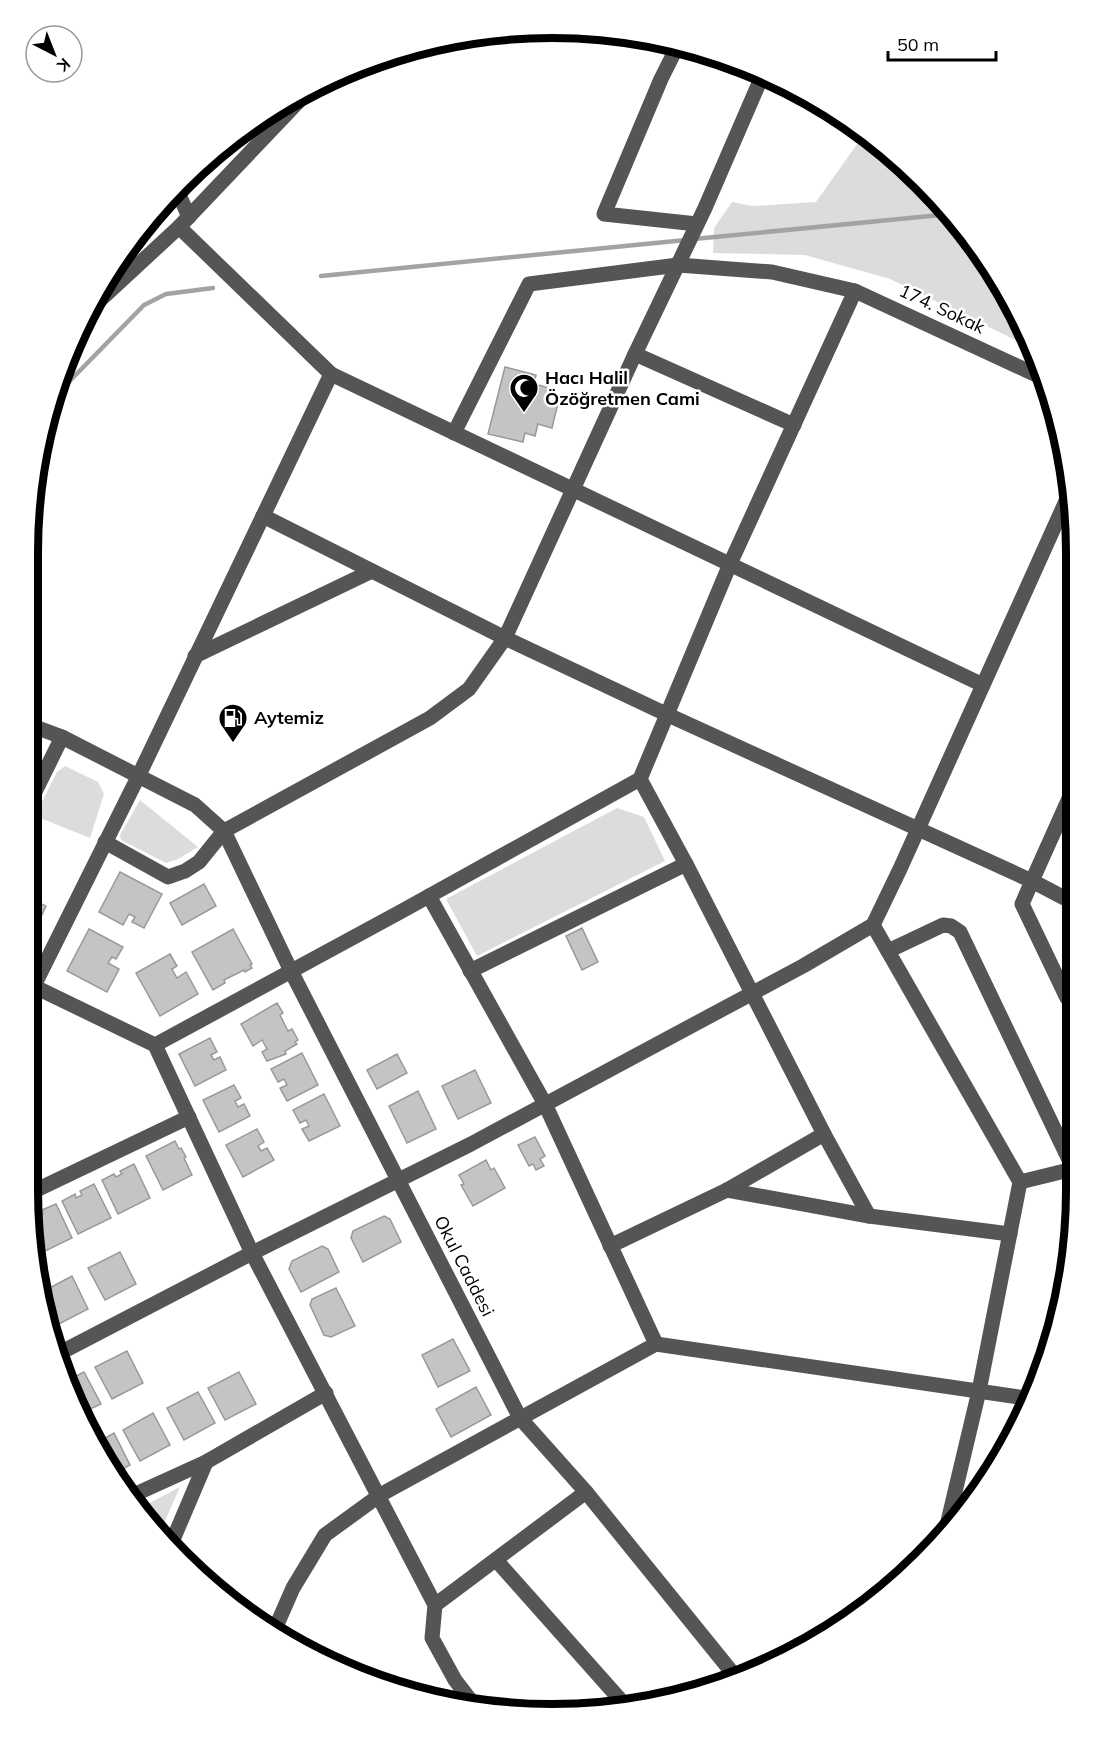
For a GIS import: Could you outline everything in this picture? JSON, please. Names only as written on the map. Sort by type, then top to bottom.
[{"type":"street","points":[[674,52],[604,214],[697,224]]},
{"type":"street","points":[[105,842],[168,877],[185,871],[199,862],[224,831],[430,718],[469,689],[505,638],[635,354],[705,208],[760,82]]},
{"type":"street","points":[[106,295],[184,222],[290,109]]},
{"type":"street","points":[[178,198],[184,222],[331,374],[983,685]]},
{"type":"street","name":"174. Sokak","points":[[454,433],[529,284],[681,259],[772,272],[855,291],[1034,374]]},
{"type":"street","points":[[155,1045],[640,779],[730,564],[855,291]]},
{"type":"street","points":[[635,354],[794,425]]},
{"type":"street","points":[[38,978],[139,775],[331,374]]},
{"type":"street","points":[[64,1351],[252,1252],[545,1104],[752,994],[873,925],[1064,512]]},
{"type":"street","points":[[262,516],[505,638],[918,828],[1066,899]]},
{"type":"street","points":[[195,656],[372,571]]},
{"type":"street","points":[[38,728],[62,737],[195,805],[224,831]]},
{"type":"street","points":[[38,787],[62,737]]},
{"type":"street","points":[[640,779],[869,1216]]},
{"type":"street","points":[[1066,805],[1022,904],[1066,996]]},
{"type":"street","name":"Okul Caddesi","points":[[224,831],[291,971],[520,1418],[586,1492],[731,1672]]},
{"type":"street","points":[[470,971],[686,864]]},
{"type":"street","points":[[429,896],[545,1104],[656,1344]]},
{"type":"street","points":[[873,925],[1020,1182],[979,1391],[949,1516]]},
{"type":"street","points":[[888,951],[944,925],[951,926],[960,932],[1066,1154]]},
{"type":"street","points":[[38,995],[155,1045],[252,1252],[435,1605],[432,1638],[455,1680],[469,1698]]},
{"type":"street","points":[[38,1189],[189,1117]]},
{"type":"street","points":[[610,1246],[727,1190],[824,1134]]},
{"type":"street","points":[[1020,1182],[1066,1171]]},
{"type":"street","points":[[727,1190],[869,1216],[1010,1234]]},
{"type":"street","points":[[277,1625],[292,1588],[325,1535],[380,1495],[656,1344],[1022,1398]]},
{"type":"street","points":[[137,1493],[206,1462],[326,1393]]},
{"type":"street","points":[[174,1538],[206,1462]]},
{"type":"street","points":[[435,1605],[586,1492]]},
{"type":"street","points":[[496,1560],[620,1700]]},
{"type":"shaded area","points":[[860,140],[916,188],[960,239],[998,295],[1022,343],[890,279],[805,255],[713,253],[714,228],[732,202],[752,206],[816,202]]},
{"type":"shaded area","points":[[65,766],[98,782],[104,794],[90,838],[38,817],[38,810],[57,772]]},
{"type":"shaded area","points":[[140,800],[198,847],[166,863],[121,840],[120,835]]},
{"type":"shaded area","points":[[617,808],[644,817],[665,861],[477,956],[446,899]]},
{"type":"shaded area","points":[[180,1487],[163,1526],[146,1505]]},
{"type":"building","name":"Hacı Halil Özöğretmen Cami","points":[[505,367],[536,375],[534,384],[550,388],[547,400],[558,403],[552,428],[538,424],[535,436],[525,433],[523,442],[488,434]]},
{"type":"building","points":[[120,872],[162,894],[144,928],[132,922],[135,917],[129,914],[123,925],[99,912]]},
{"type":"building","points":[[204,884],[216,906],[182,925],[170,903]]},
{"type":"building","points":[[38,902],[46,906],[38,923]]},
{"type":"building","points":[[582,928],[598,962],[582,970],[566,936]]},
{"type":"building","points":[[89,929],[123,947],[116,959],[112,957],[108,963],[119,969],[107,992],[67,971]]},
{"type":"building","points":[[233,929],[252,968],[224,980],[225,983],[213,990],[192,952]]},
{"type":"building","points":[[170,954],[177,966],[172,969],[177,978],[186,972],[198,994],[160,1016],[136,973]]},
{"type":"building","points":[[277,1003],[283,1013],[280,1015],[288,1031],[292,1029],[298,1040],[295,1042],[297,1044],[285,1051],[286,1054],[267,1061],[262,1052],[267,1049],[262,1040],[253,1046],[241,1024]]},
{"type":"building","points":[[210,1038],[217,1052],[211,1055],[214,1060],[220,1057],[226,1070],[195,1086],[179,1054]]},
{"type":"building","points":[[302,1053],[318,1085],[287,1101],[280,1088],[287,1085],[284,1079],[278,1082],[271,1069]]},
{"type":"building","points":[[397,1054],[407,1073],[377,1089],[367,1070]]},
{"type":"building","points":[[475,1070],[491,1103],[458,1119],[442,1086]]},
{"type":"building","points":[[234,1085],[241,1098],[235,1101],[238,1107],[244,1104],[250,1116],[219,1132],[203,1100]]},
{"type":"building","points":[[418,1091],[436,1129],[407,1143],[389,1106]]},
{"type":"building","points":[[324,1094],[340,1126],[309,1141],[302,1129],[309,1126],[306,1120],[300,1123],[293,1110]]},
{"type":"building","points":[[257,1129],[264,1142],[258,1146],[261,1151],[267,1148],[274,1160],[243,1177],[226,1145]]},
{"type":"building","points":[[535,1137],[545,1156],[540,1159],[544,1166],[536,1170],[533,1164],[529,1166],[518,1145]]},
{"type":"building","points":[[175,1141],[186,1157],[184,1158],[192,1175],[163,1190],[146,1156]]},
{"type":"building","points":[[486,1160],[491,1170],[494,1168],[505,1188],[473,1206],[461,1185],[464,1184],[459,1175]]},
{"type":"building","points":[[134,1164],[150,1198],[118,1214],[102,1180],[114,1174],[116,1177],[122,1174],[120,1171]]},
{"type":"building","points":[[94,1184],[111,1218],[78,1234],[62,1201],[75,1194],[76,1198],[82,1195],[80,1191]]},
{"type":"building","points":[[56,1204],[72,1238],[42,1253],[39,1217],[43,1214],[42,1210]]},
{"type":"building","points":[[384,1216],[390,1219],[401,1242],[363,1262],[351,1238],[353,1231]]},
{"type":"building","points":[[322,1246],[328,1249],[339,1272],[301,1292],[289,1269],[292,1261]]},
{"type":"building","points":[[120,1252],[136,1284],[105,1300],[88,1268]]},
{"type":"building","points":[[72,1276],[88,1309],[57,1325],[47,1289]]},
{"type":"building","points":[[336,1288],[355,1326],[331,1337],[324,1335],[310,1305],[312,1299]]},
{"type":"building","points":[[453,1339],[470,1371],[438,1387],[422,1355]]},
{"type":"building","points":[[127,1351],[143,1383],[112,1399],[95,1367]]},
{"type":"building","points":[[84,1372],[101,1404],[88,1410],[73,1377]]},
{"type":"building","points":[[239,1372],[256,1404],[225,1420],[208,1388]]},
{"type":"building","points":[[476,1387],[491,1415],[451,1437],[436,1409]]},
{"type":"building","points":[[198,1392],[215,1423],[184,1440],[167,1408]]},
{"type":"building","points":[[153,1413],[170,1445],[140,1461],[123,1430]]},
{"type":"building","points":[[114,1433],[130,1465],[120,1470],[102,1440]]},
{"type":"waterway","points":[[694,239],[941,215]]},
{"type":"waterway","points":[[321,276],[686,240]]},
{"type":"waterway","points":[[66,385],[144,305],[166,294],[213,288]]},
{"type":"place","name":"Hacı Halil Özöğretmen Cami","points":[[524,414]]},
{"type":"place","name":"Aytemiz","points":[[233,744]]}]
